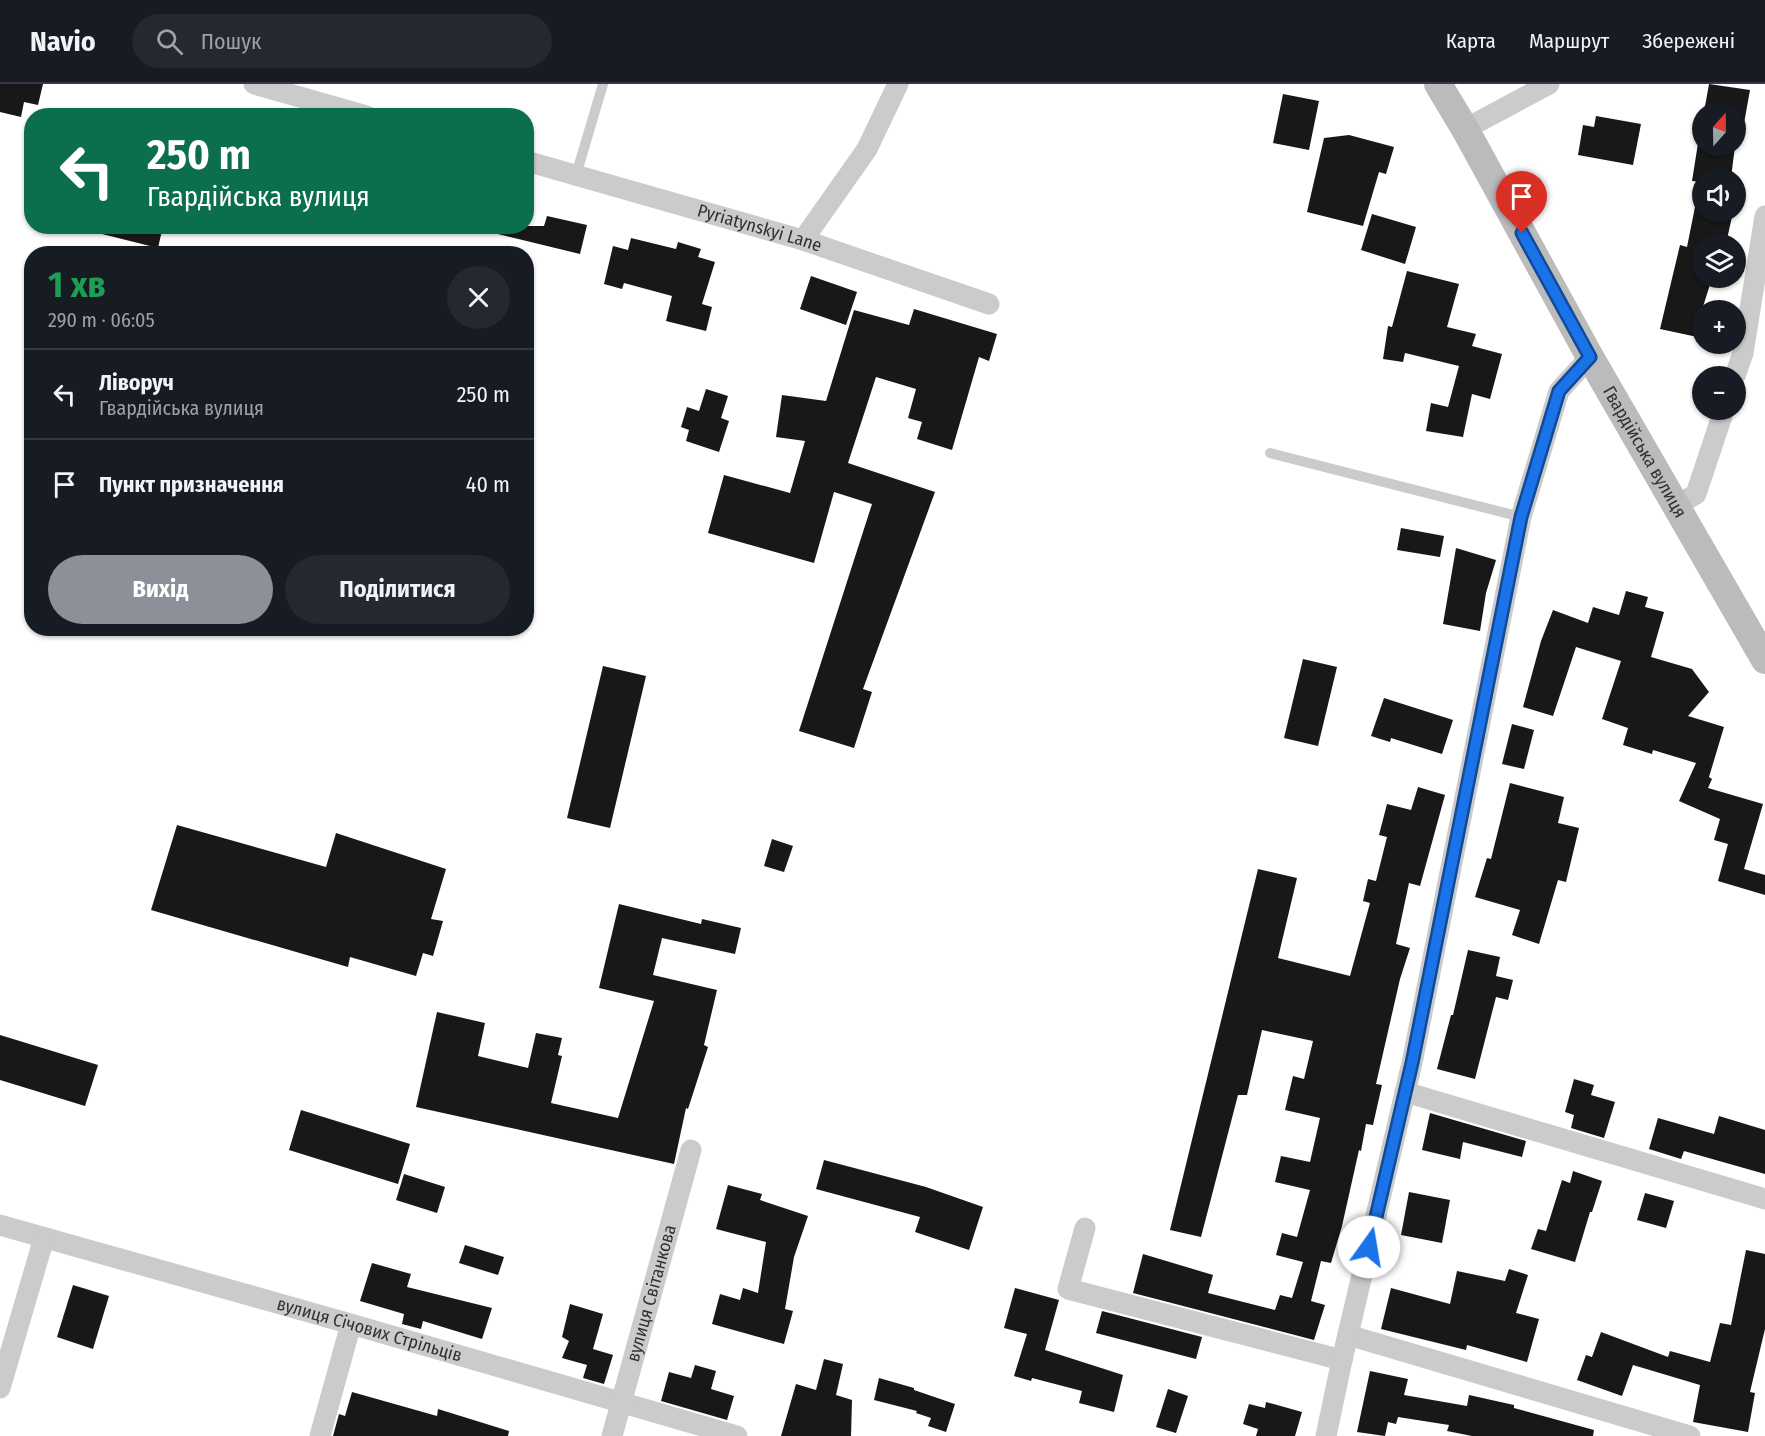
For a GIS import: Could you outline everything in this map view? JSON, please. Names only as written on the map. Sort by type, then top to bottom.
[{"type":"main road","name":"Гвардійська вулиця","points":[[1438,84],[1590,357],[1765,660]]},
{"type":"street","points":[[254,84],[339,108]]},
{"type":"street","points":[[803,240],[867,149],[898,84]]},
{"type":"street","points":[[1438,84],[1448,84]]},
{"type":"street","points":[[1465,129],[1549,84]]},
{"type":"street","name":"Pyriatynskyi Lane","points":[[534,163],[803,240],[989,304]]},
{"type":"street","points":[[1738,366],[1743,353],[1765,216]]},
{"type":"street","points":[[1326,1436],[1405,1092],[1521,517],[1559,391],[1590,357]]},
{"type":"street","points":[[1676,506],[1696,494],[1721,420]]},
{"type":"street","points":[[1405,1092],[1765,1199]]},
{"type":"street","name":"вулиця Світанкова","points":[[612,1436],[691,1150]]},
{"type":"street","name":"вулиця Січових Стрільців","points":[[0,1225],[738,1436]]},
{"type":"street","points":[[1085,1228],[1068,1289],[1342,1360]]},
{"type":"street","points":[[0,1388],[44,1238]]},
{"type":"street","points":[[320,1436],[351,1324]]},
{"type":"street","points":[[1348,1335],[1690,1436]]},
{"type":"lane","points":[[576,175],[603,84]]},
{"type":"lane","points":[[1270,453],[1521,517]]},
{"type":"building","points":[[0,84],[43,84],[38,105],[24,102],[21,117],[0,112]]},
{"type":"building","points":[[1709,84],[1750,90],[1746,112],[1746,102],[1706,102]]},
{"type":"building","points":[[1283,94],[1319,101],[1309,150],[1273,143]]},
{"type":"building","points":[[1596,116],[1641,124],[1633,165],[1578,155],[1583,125],[1594,127]]},
{"type":"building","points":[[1349,135],[1394,147],[1386,174],[1379,172],[1363,226],[1307,212],[1324,138]]},
{"type":"building","points":[[1696,156],[1734,156],[1732,168],[1694,168]]},
{"type":"building","points":[[1372,214],[1416,227],[1405,264],[1361,250]]},
{"type":"building","points":[[547,216],[587,225],[580,254],[498,234],[534,234],[534,226],[544,226]]},
{"type":"building","points":[[1692,222],[1731,222],[1728,234],[1692,234],[1692,288],[1709,288],[1705,300],[1692,300],[1692,336],[1660,329],[1680,245],[1687,247]]},
{"type":"building","points":[[102,234],[161,234],[158,246]]},
{"type":"building","points":[[631,238],[676,249],[678,242],[701,249],[698,257],[715,262],[702,304],[712,307],[706,331],[666,321],[672,296],[624,283],[622,289],[604,284],[613,246],[628,250]]},
{"type":"building","points":[[1407,271],[1459,284],[1447,327],[1476,334],[1472,346],[1502,354],[1490,399],[1472,394],[1463,437],[1426,431],[1431,403],[1448,407],[1459,366],[1405,353],[1403,362],[1383,359],[1388,326],[1392,327]]},
{"type":"building","points":[[811,276],[857,292],[846,325],[800,309]]},
{"type":"building","points":[[914,309],[997,334],[989,361],[979,357],[952,450],[917,439],[922,422],[908,418],[916,389],[876,377],[848,463],[935,492],[863,689],[872,692],[854,748],[799,731],[872,504],[834,492],[814,563],[708,533],[724,475],[790,493],[805,441],[776,437],[782,395],[826,401],[854,310],[909,325]]},
{"type":"building","points":[[706,389],[728,396],[721,418],[729,421],[719,452],[686,441],[689,430],[681,427],[687,407],[699,411]]},
{"type":"building","points":[[1401,528],[1444,536],[1440,557],[1397,550]]},
{"type":"building","points":[[1456,548],[1496,560],[1486,593],[1480,631],[1443,624]]},
{"type":"building","points":[[1626,591],[1648,597],[1645,607],[1664,612],[1651,657],[1692,669],[1709,692],[1688,716],[1724,727],[1709,777],[1712,779],[1708,788],[1763,804],[1744,869],[1765,875],[1765,895],[1718,881],[1728,844],[1714,840],[1720,819],[1679,801],[1696,763],[1653,750],[1652,754],[1623,745],[1628,728],[1602,719],[1621,661],[1576,647],[1553,716],[1523,707],[1541,641],[1553,610],[1588,623],[1593,607],[1619,615]]},
{"type":"building","points":[[1303,659],[1337,667],[1318,746],[1284,738]]},
{"type":"building","points":[[603,666],[646,676],[610,828],[567,818]]},
{"type":"building","points":[[1384,698],[1453,720],[1442,754],[1391,738],[1390,742],[1371,736]]},
{"type":"building","points":[[1512,724],[1534,730],[1524,769],[1502,764]]},
{"type":"building","points":[[1510,783],[1564,797],[1558,823],[1579,828],[1566,882],[1558,880],[1539,944],[1512,935],[1520,910],[1475,897],[1487,858],[1491,859]]},
{"type":"building","points":[[1418,787],[1445,795],[1420,886],[1409,883],[1396,944],[1410,948],[1400,979],[1376,1084],[1382,1085],[1373,1125],[1366,1124],[1331,1263],[1321,1261],[1311,1301],[1325,1305],[1314,1340],[1133,1293],[1143,1254],[1213,1275],[1208,1293],[1275,1310],[1280,1295],[1292,1298],[1303,1262],[1276,1255],[1282,1233],[1297,1237],[1310,1190],[1275,1182],[1281,1156],[1310,1162],[1320,1118],[1285,1110],[1293,1076],[1304,1079],[1313,1041],[1262,1030],[1247,1095],[1238,1095],[1201,1237],[1170,1230],[1258,869],[1297,878],[1278,958],[1350,976],[1370,903],[1363,901],[1368,879],[1376,881],[1387,837],[1379,835],[1387,804],[1411,810]]},
{"type":"building","points":[[177,825],[326,867],[336,833],[446,869],[431,919],[443,921],[433,956],[423,953],[416,976],[350,957],[348,967],[151,910]]},
{"type":"building","points":[[772,839],[793,846],[784,872],[764,866]]},
{"type":"building","points":[[619,904],[701,924],[702,919],[741,928],[735,954],[662,938],[653,975],[717,990],[704,1045],[708,1047],[688,1109],[686,1108],[674,1164],[416,1107],[437,1012],[485,1023],[478,1056],[528,1068],[536,1033],[562,1038],[558,1055],[562,1056],[551,1103],[618,1118],[654,1001],[599,988]]},
{"type":"building","points":[[1468,950],[1500,957],[1496,976],[1513,980],[1508,1000],[1496,997],[1475,1079],[1437,1069],[1451,1015],[1453,1015]]},
{"type":"building","points":[[0,1035],[98,1065],[85,1106],[0,1080]]},
{"type":"building","points":[[1574,1079],[1594,1085],[1591,1095],[1615,1102],[1604,1138],[1571,1128],[1574,1115],[1565,1112]]},
{"type":"building","points":[[301,1110],[410,1144],[398,1184],[289,1150]]},
{"type":"building","points":[[1430,1113],[1526,1141],[1522,1157],[1463,1142],[1460,1159],[1422,1150]]},
{"type":"building","points":[[1719,1116],[1765,1130],[1765,1174],[1684,1151],[1681,1159],[1649,1149],[1658,1118],[1714,1134]]},
{"type":"building","points":[[824,1160],[926,1187],[983,1207],[969,1250],[915,1232],[920,1217],[816,1189]]},
{"type":"building","points":[[1573,1171],[1602,1181],[1575,1262],[1531,1249],[1538,1229],[1546,1231],[1562,1180],[1570,1183]]},
{"type":"building","points":[[404,1174],[445,1187],[437,1213],[396,1200]]},
{"type":"building","points":[[728,1185],[762,1194],[760,1200],[808,1216],[794,1257],[785,1309],[793,1311],[784,1344],[712,1324],[720,1294],[740,1300],[743,1288],[758,1293],[766,1242],[716,1229]]},
{"type":"building","points":[[1409,1192],[1450,1200],[1442,1243],[1401,1235]]},
{"type":"building","points":[[1645,1193],[1674,1201],[1666,1228],[1637,1220]]},
{"type":"building","points":[[465,1245],[504,1257],[498,1275],[459,1263]]},
{"type":"building","points":[[1746,1250],[1765,1254],[1765,1329],[1750,1392],[1755,1393],[1748,1432],[1693,1422],[1700,1385],[1633,1365],[1622,1396],[1577,1380],[1586,1355],[1592,1357],[1601,1332],[1668,1357],[1670,1351],[1710,1362],[1720,1323],[1731,1325]]},
{"type":"building","points":[[372,1263],[411,1274],[407,1287],[492,1308],[482,1339],[423,1321],[421,1329],[402,1324],[404,1314],[360,1301]]},
{"type":"building","points":[[1509,1269],[1528,1275],[1516,1313],[1539,1319],[1527,1362],[1467,1345],[1466,1350],[1381,1329],[1391,1288],[1450,1304],[1457,1271],[1505,1281]]},
{"type":"building","points":[[73,1285],[109,1296],[93,1349],[57,1337]]},
{"type":"building","points":[[1015,1288],[1059,1300],[1045,1350],[1123,1375],[1114,1412],[1079,1403],[1082,1391],[1032,1378],[1031,1381],[1014,1376],[1027,1334],[1004,1328]]},
{"type":"building","points":[[570,1304],[603,1314],[593,1349],[613,1355],[604,1384],[583,1378],[587,1365],[562,1358],[569,1341],[562,1337]]},
{"type":"building","points":[[1102,1311],[1202,1337],[1196,1359],[1096,1333]]},
{"type":"building","points":[[824,1359],[843,1364],[836,1395],[852,1400],[851,1436],[781,1436],[796,1384],[816,1390]]},
{"type":"building","points":[[695,1365],[716,1371],[711,1389],[734,1396],[727,1420],[661,1401],[669,1372],[691,1378]]},
{"type":"building","points":[[1370,1371],[1408,1379],[1404,1395],[1467,1406],[1469,1395],[1514,1405],[1514,1408],[1594,1430],[1593,1436],[1472,1436],[1447,1431],[1449,1425],[1398,1417],[1396,1424],[1388,1422],[1385,1436],[1357,1432]]},
{"type":"building","points":[[879,1378],[914,1388],[914,1390],[955,1404],[946,1432],[928,1426],[931,1418],[916,1413],[917,1411],[874,1400]]},
{"type":"building","points":[[1168,1389],[1188,1396],[1176,1433],[1156,1427]]},
{"type":"building","points":[[352,1392],[437,1416],[438,1409],[509,1431],[508,1436],[333,1436],[339,1414],[345,1416]]},
{"type":"building","points":[[1266,1402],[1302,1412],[1295,1436],[1256,1436],[1258,1429],[1243,1424],[1249,1404],[1265,1408]]},
{"type":"route","points":[[1369,1247],[1412,1063],[1521,517],[1559,391],[1590,357],[1522,233]]}]
